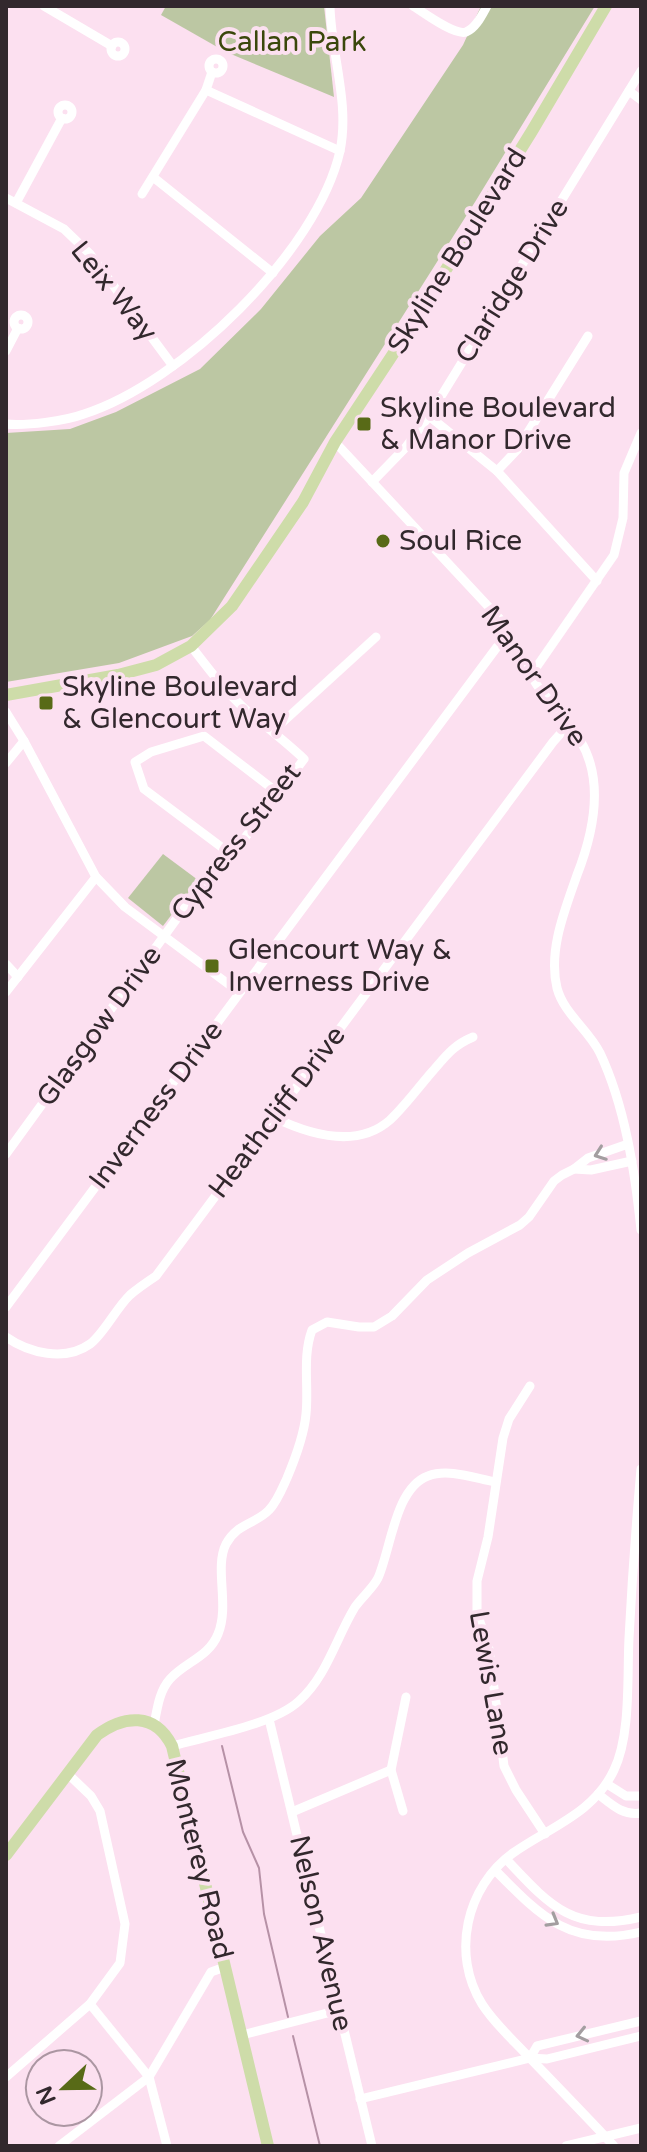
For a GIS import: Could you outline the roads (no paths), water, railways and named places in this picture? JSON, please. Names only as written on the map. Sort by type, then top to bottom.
[{"type":"main road","name":"Skyline Boulevard","points":[[6,695],[145,669],[191,646],[220,620],[244,591],[303,502],[335,442],[532,131],[606,6]]},
{"type":"main road","points":[[6,1855],[89,1744],[106,1729],[136,1720],[154,1725]]},
{"type":"main road","name":"Monterey Road","points":[[154,1725],[172,1746],[268,2146]]},
{"type":"street","points":[[44,6],[112,46]]},
{"type":"street","points":[[6,424],[21,425],[83,415],[130,394],[173,366],[230,319],[273,273],[302,232],[327,188],[340,151],[343,114],[330,6]]},
{"type":"street","points":[[413,6],[458,33],[469,32],[487,6]]},
{"type":"street","name":"Claridge Drive","points":[[372,482],[406,447],[429,416],[641,71]]},
{"type":"street","points":[[142,194],[206,90],[212,72]]},
{"type":"street","points":[[206,90],[340,151]]},
{"type":"street","points":[[629,91],[641,100]]},
{"type":"street","points":[[16,203],[62,118]]},
{"type":"street","points":[[153,177],[273,273]]},
{"type":"street","name":"Leix Way","points":[[6,198],[64,229],[90,254],[173,366]]},
{"type":"street","points":[[6,351],[18,328]]},
{"type":"street","points":[[497,471],[517,450],[588,336]]},
{"type":"street","points":[[429,416],[497,471],[597,581]]},
{"type":"street","points":[[531,675],[614,555],[623,518],[624,473],[641,433]]},
{"type":"street","name":"Manor Drive","points":[[335,442],[500,619],[531,675],[586,750],[594,777],[592,820],[585,853],[560,926],[555,961],[557,987],[566,1008],[596,1045],[604,1061],[632,1161],[641,1230]]},
{"type":"street","points":[[273,731],[376,637]]},
{"type":"street","name":"Inverness Drive","points":[[6,1307],[497,647],[512,638]]},
{"type":"street","name":"Cypress Street","points":[[163,937],[196,892],[232,855],[304,759],[244,708],[191,646]]},
{"type":"street","points":[[6,712],[96,877],[125,907],[239,992]]},
{"type":"street","name":"Heathcliff Drive","points":[[6,1337],[16,1345],[39,1354],[71,1352],[90,1344],[129,1296],[156,1276],[569,724]]},
{"type":"street","points":[[232,855],[144,789],[135,762],[151,752],[204,736],[278,793]]},
{"type":"street","points":[[6,763],[24,741]]},
{"type":"street","points":[[6,992],[96,877]]},
{"type":"street","name":"Glasgow Drive","points":[[6,1154],[163,937]]},
{"type":"street","points":[[6,964],[18,977]]},
{"type":"street","points":[[273,1117],[299,1130],[325,1136],[351,1137],[370,1131],[388,1121],[457,1044],[473,1037]]},
{"type":"street","name":"Monterey Road","points":[[154,1725],[161,1693],[170,1679],[204,1654],[216,1638],[223,1619],[222,1562],[226,1545],[235,1532],[268,1511],[288,1476],[306,1415],[307,1345],[312,1330],[327,1322],[374,1327],[392,1316],[427,1280],[520,1225],[554,1181],[588,1158],[628,1144]]},
{"type":"street","points":[[574,1169],[591,1170],[632,1161]]},
{"type":"street","name":"Lewis Lane","points":[[530,1386],[509,1419],[503,1438],[488,1537],[477,1581],[477,1613],[489,1649],[504,1766],[545,1834]]},
{"type":"street","points":[[614,2146],[481,2003],[468,1968],[466,1943],[469,1918],[477,1894],[495,1870],[506,1859],[584,1808],[607,1784],[619,1758],[624,1738],[632,1564],[641,1469]]},
{"type":"street","points":[[172,1746],[269,1719],[298,1702],[326,1667],[355,1607],[377,1579],[401,1506],[412,1488],[426,1476],[445,1473],[495,1482]]},
{"type":"street","points":[[403,1811],[391,1770],[406,1697]]},
{"type":"street","name":"Nelson Avenue","points":[[269,1719],[372,2146]]},
{"type":"street","points":[[292,1812],[391,1770]]},
{"type":"street","points":[[6,2077],[90,2004],[120,1963],[125,1924],[100,1811],[91,1796],[67,1773]]},
{"type":"street","points":[[607,1784],[626,1796],[641,1796]]},
{"type":"street","points":[[598,1794],[622,1812],[641,1813]]},
{"type":"street","points":[[506,1859],[536,1891],[573,1917],[610,1923],[641,1917]]},
{"type":"street","points":[[495,1870],[531,1908],[572,1932],[594,1936],[641,1932]]},
{"type":"street","points":[[65,2144],[149,2077],[211,1972],[225,1967]]},
{"type":"street","points":[[90,2004],[149,2077],[167,2146]]},
{"type":"street","points":[[242,2035],[339,2010]]},
{"type":"street","points":[[530,2058],[537,2046],[641,2021]]},
{"type":"street","points":[[360,2099],[530,2058],[547,2059],[641,2036]]},
{"type":"street","points":[[566,2146],[641,2128]]},
{"type":"waterway","points":[[222,1746],[243,1832],[259,1868],[264,1914],[288,2017]]},
{"type":"waterway","points":[[293,2036],[320,2146]]},
{"type":"place","name":"Skyline Boulevard & Manor Drive","points":[[364,424]]},
{"type":"place","name":"Soul Rice","points":[[383,541]]},
{"type":"place","name":"Skyline Boulevard & Glencourt Way","points":[[46,703]]},
{"type":"place","name":"Glencourt Way & Inverness Drive","points":[[212,966]]},
{"type":"park label","name":"Callan Park","points":[[292,42]]}]
